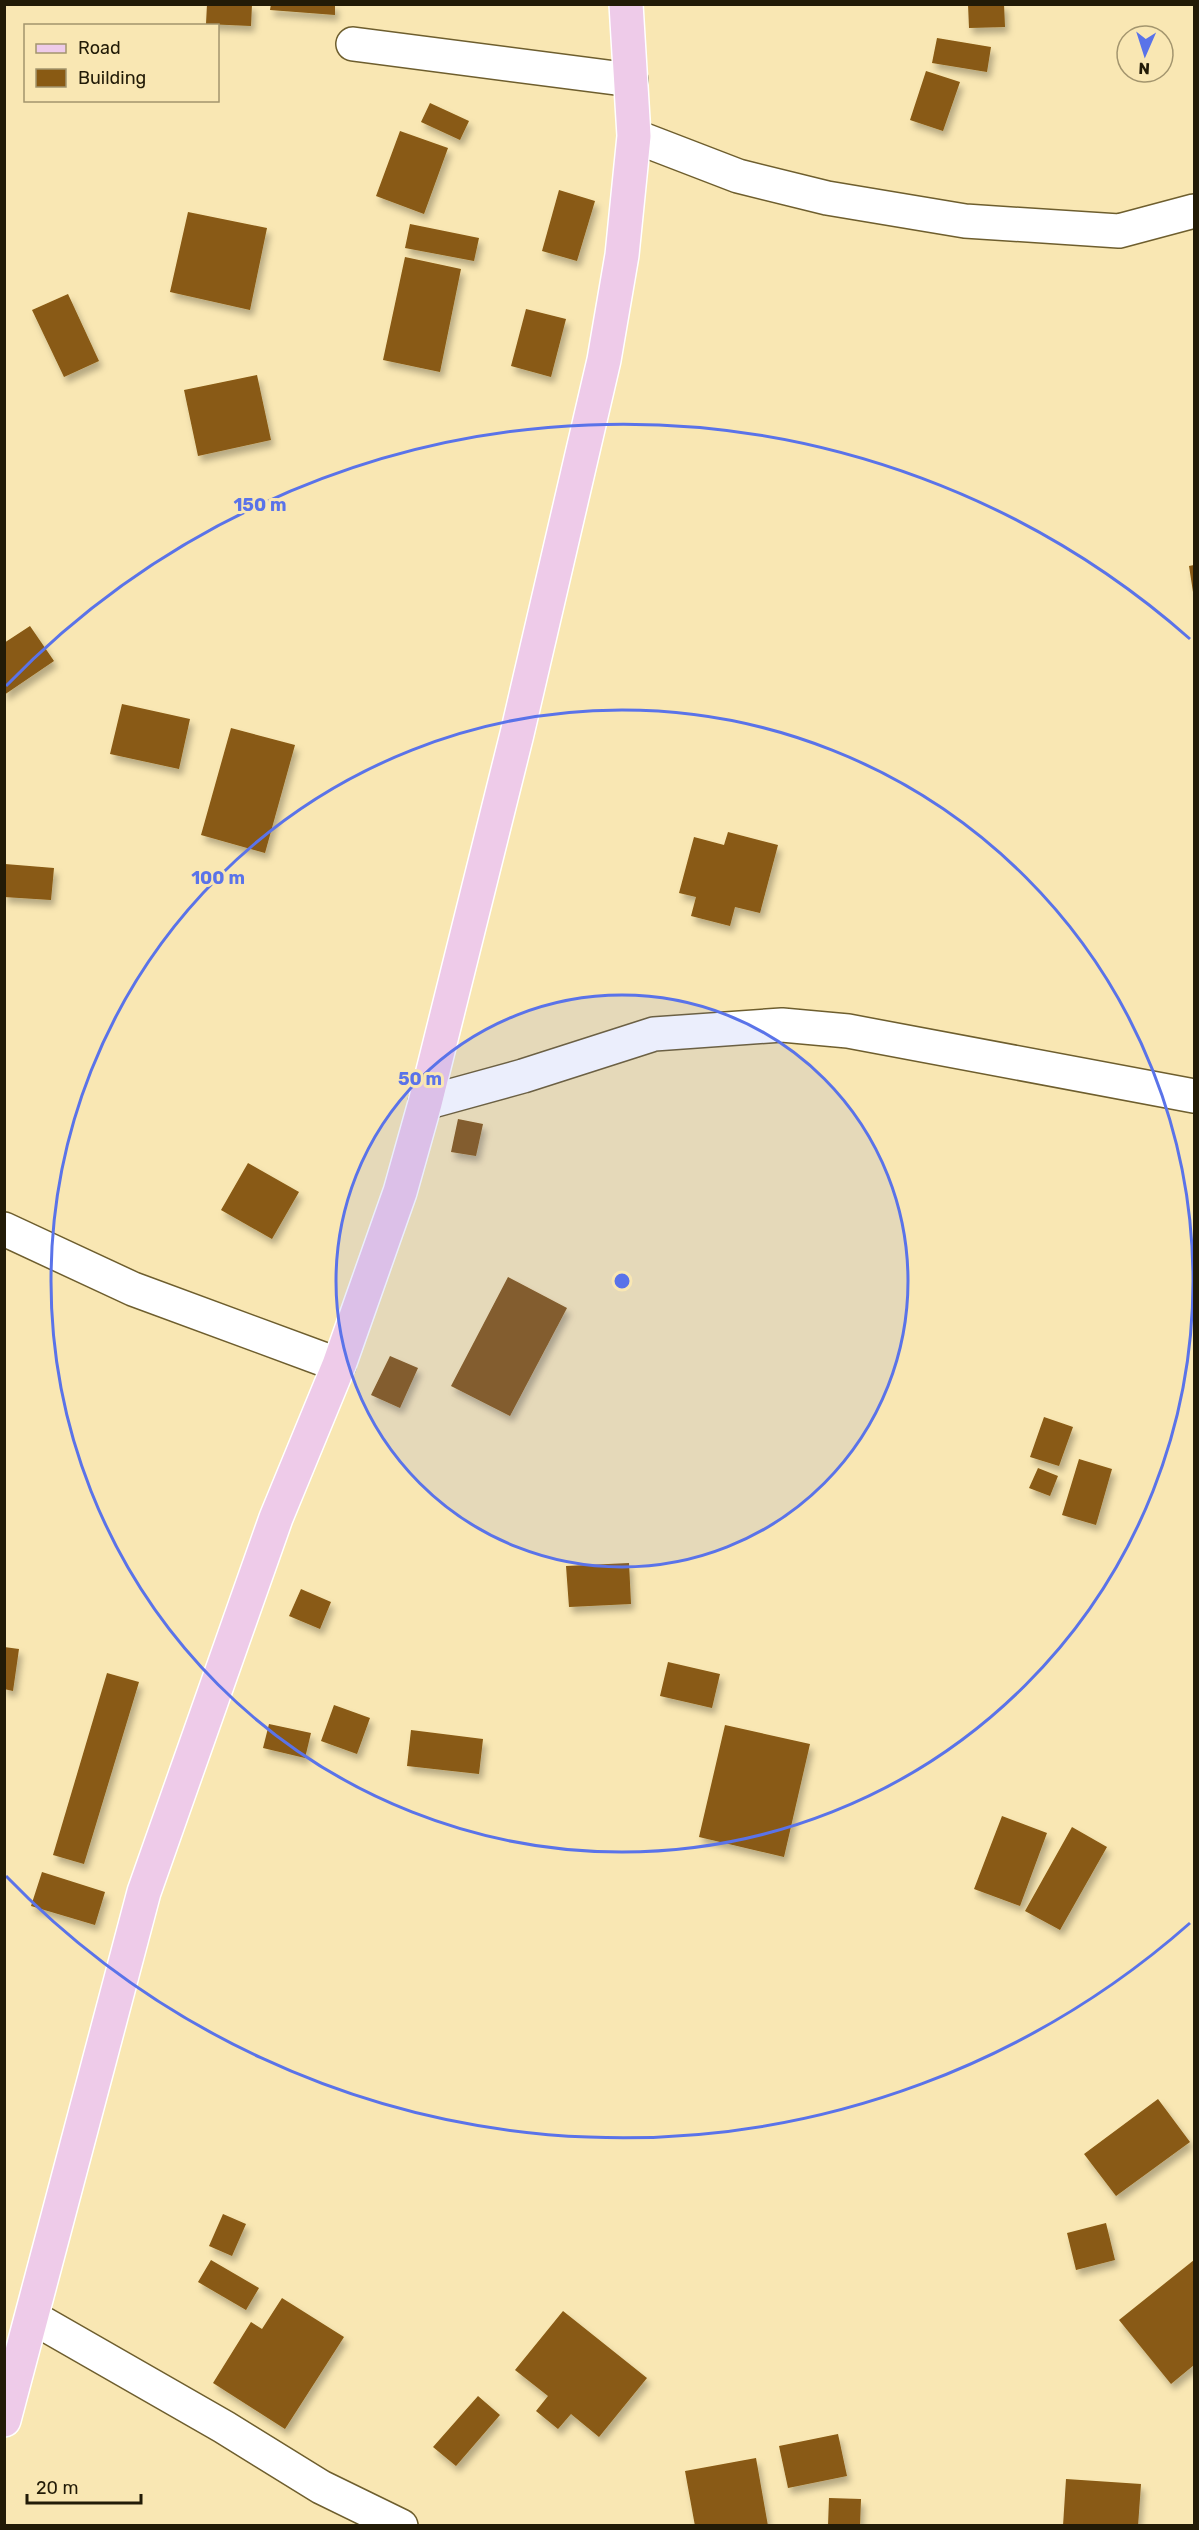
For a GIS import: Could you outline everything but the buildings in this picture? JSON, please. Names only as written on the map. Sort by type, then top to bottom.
[{"type":"main road","points":[[4,2420],[144,1892],[276,1518],[339,1365],[400,1192],[425,1103],[517,734],[604,360],[622,255],[634,136],[626,4]]},
{"type":"street","points":[[353,44],[631,80]]},
{"type":"street","points":[[634,136],[738,176],[827,198],[965,221],[1119,231],[1194,211]]},
{"type":"street","points":[[425,1103],[523,1076],[654,1034],[782,1025],[848,1031],[1194,1096]]},
{"type":"street","points":[[4,1229],[133,1289],[339,1365]]},
{"type":"street","points":[[32,2317],[224,2427],[321,2487],[401,2526]]}]
